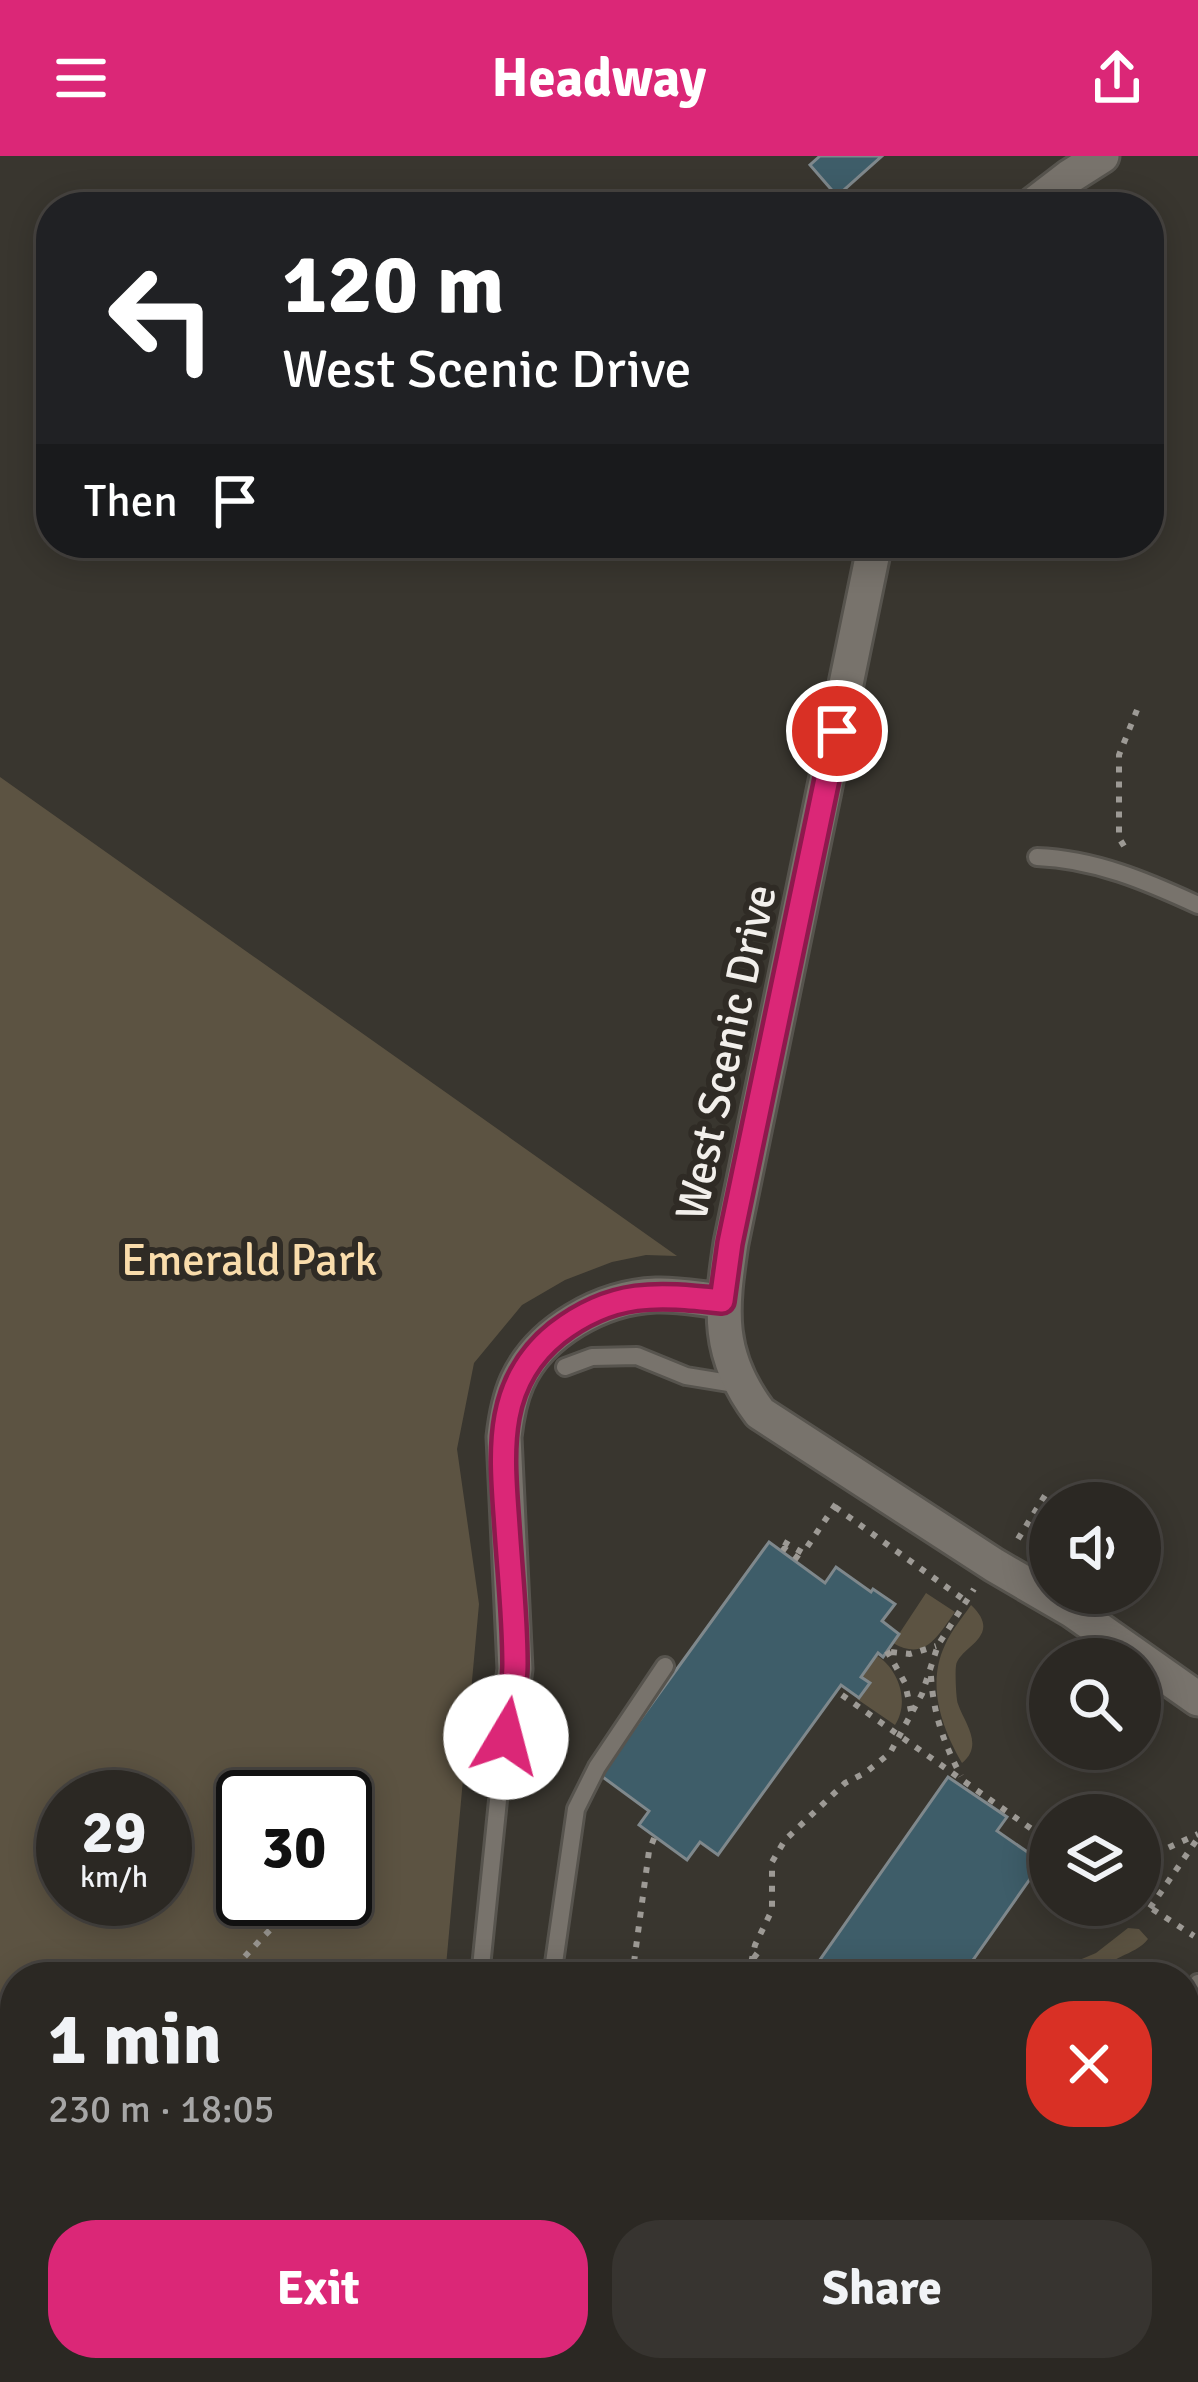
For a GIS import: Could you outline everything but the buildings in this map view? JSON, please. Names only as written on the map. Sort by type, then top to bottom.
[{"type":"street","points":[[1050,192],[1102,156]]},
{"type":"street","name":"West Scenic Drive","points":[[872,558],[730,1243],[722,1301],[725,1332],[742,1385],[760,1412],[1073,1611],[1198,1699]]},
{"type":"street","points":[[501,1771],[515,1669],[503,1451],[517,1381],[547,1342],[569,1324],[614,1302],[661,1295],[722,1301]]},
{"type":"lane","points":[[1037,856],[1070,858],[1144,880],[1198,905]]},
{"type":"lane","points":[[565,1367],[592,1357],[637,1356],[686,1376],[742,1385]]},
{"type":"lane","points":[[554,1962],[576,1809],[597,1767],[664,1666]]},
{"type":"lane","points":[[482,1962],[501,1771]]},
{"type":"path","points":[[1137,710],[1119,755],[1119,838],[1144,880]]},
{"type":"path","points":[[799,1559],[780,1545],[782,1541],[803,1553],[844,1490]]},
{"type":"path","points":[[835,1507],[966,1601]]},
{"type":"path","points":[[1013,1547],[1029,1521]]},
{"type":"path","points":[[751,1962],[772,1910],[772,1862],[785,1840],[845,1784],[890,1754],[922,1694],[938,1645],[982,1576]]},
{"type":"path","points":[[911,1711],[905,1682],[887,1651],[910,1654],[938,1645]]},
{"type":"path","points":[[931,1668],[933,1706],[963,1780]]},
{"type":"path","points":[[842,1696],[1029,1827]]},
{"type":"path","points":[[1161,1851],[1198,1836]]},
{"type":"path","points":[[1161,1892],[1198,1836]]},
{"type":"path","points":[[634,1962],[649,1851],[655,1837]]},
{"type":"path","points":[[1161,1915],[1194,1936]]},
{"type":"path","points":[[241,1962],[275,1926]]},
{"type":"path","points":[[752,1954],[763,1962]]},
{"type":"green space","name":"Emerald Park","points":[[0,777],[677,1256],[646,1255],[612,1262],[565,1280],[522,1305],[474,1363],[457,1449],[479,1604],[446,1962],[0,1962]]},
{"type":"green space","points":[[926,1593],[955,1612],[923,1648],[893,1643]]},
{"type":"green space","points":[[971,1605],[983,1625],[956,1666],[957,1701],[972,1742],[962,1763],[943,1721],[937,1675],[947,1640]]},
{"type":"green space","points":[[876,1655],[900,1687],[902,1706],[895,1725],[857,1699],[861,1677]]},
{"type":"green space","points":[[1128,1928],[1139,1929],[1148,1939],[1112,1962],[1076,1962]]},
{"type":"route","points":[[506,1737],[515,1669],[503,1465],[508,1409],[517,1381],[547,1342],[569,1324],[614,1302],[661,1295],[722,1301],[730,1243],[837,731]]}]
